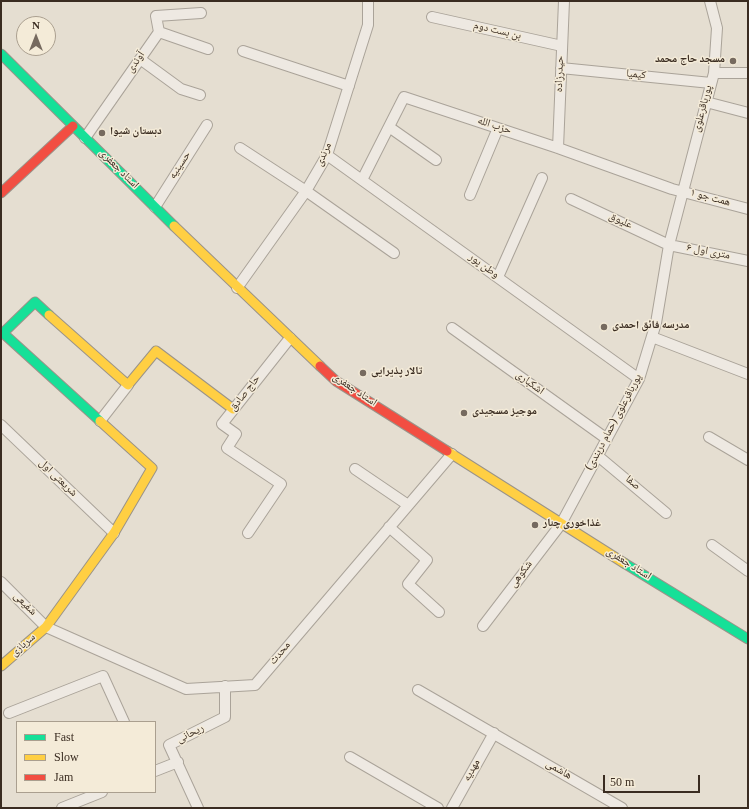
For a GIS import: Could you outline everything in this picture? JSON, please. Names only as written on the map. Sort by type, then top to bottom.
[{"type":"main road","name":"استاد جعفری","points":[[1,54],[236,288],[336,381],[561,524],[748,639]]},
{"type":"main road","points":[[1,193],[74,126]]},
{"type":"main road","points":[[100,420],[3,333],[35,302],[128,385],[156,351],[234,409]]},
{"type":"main road","name":"سربازی","points":[[1,666],[46,627],[114,533],[152,468],[100,420]]},
{"type":"street","name":"مرندی","points":[[236,288],[306,191],[327,155],[368,25],[368,1]]},
{"type":"street","name":"حیدرزاده","points":[[558,148],[564,1]]},
{"type":"street","name":"پورباقرعلوی","points":[[668,246],[714,72],[717,28],[710,1]]},
{"type":"street","points":[[201,13],[156,16],[159,32],[208,48]]},
{"type":"street","name":"بن بست دوم","points":[[432,17],[562,46]]},
{"type":"street","name":"آوندی","points":[[85,138],[159,32]]},
{"type":"street","points":[[243,51],[349,86]]},
{"type":"street","points":[[140,59],[181,89],[200,95]]},
{"type":"street","name":"کیمیا","points":[[561,68],[711,84]]},
{"type":"street","points":[[714,72],[748,73]]},
{"type":"street","name":"حزب الله","points":[[362,180],[404,96],[558,148],[672,189]]},
{"type":"street","points":[[706,102],[748,113]]},
{"type":"street","name":"حسینیه","points":[[155,207],[207,126]]},
{"type":"street","points":[[389,127],[436,160]]},
{"type":"street","points":[[470,195],[498,128]]},
{"type":"street","points":[[240,148],[306,191],[394,252]]},
{"type":"street","name":"وطن پور","points":[[327,155],[639,379]]},
{"type":"street","points":[[498,277],[542,178]]},
{"type":"street","name":"همت جو ۱","points":[[672,189],[748,209]]},
{"type":"street","name":"علیوق","points":[[571,199],[668,246]]},
{"type":"street","name":"۶ متری اول","points":[[668,246],[748,261]]},
{"type":"street","name":"پورباقرعلوی (حمام دربندی)","points":[[561,524],[639,379],[652,336],[668,246]]},
{"type":"street","name":"اشکباری","points":[[452,328],[607,439]]},
{"type":"street","points":[[652,336],[748,374]]},
{"type":"street","name":"حاج صادق","points":[[248,533],[281,484],[227,448],[236,434],[222,424],[290,338]]},
{"type":"street","points":[[100,420],[128,385]]},
{"type":"street","name":"شریعتی اول","points":[[1,425],[114,533]]},
{"type":"street","points":[[709,437],[748,460]]},
{"type":"street","name":"محدث","points":[[46,627],[186,689],[255,684],[452,454]]},
{"type":"street","name":"صفا","points":[[598,456],[666,513]]},
{"type":"street","points":[[355,469],[408,505]]},
{"type":"street","name":"شکوهی","points":[[483,626],[561,524]]},
{"type":"street","points":[[389,527],[426,560],[408,584],[439,612]]},
{"type":"street","points":[[712,545],[748,571]]},
{"type":"street","name":"شفیعی","points":[[1,582],[46,627]]},
{"type":"street","points":[[9,713],[103,676],[124,721]]},
{"type":"street","name":"ریحانی","points":[[198,808],[169,745],[225,717],[225,686]]},
{"type":"street","name":"هاشمی","points":[[418,690],[622,808]]},
{"type":"street","name":"مهدیه","points":[[452,808],[494,733]]},
{"type":"street","points":[[350,756],[438,808]]},
{"type":"street","points":[[156,771],[178,762]]},
{"type":"street","points":[[62,808],[100,793]]},
{"type":"traffic: fast","points":[[1,54],[174,226]]},
{"type":"traffic: fast","points":[[49,315],[35,302],[3,333],[100,421]]},
{"type":"traffic: fast","points":[[624,563],[748,639]]},
{"type":"traffic: slow","points":[[174,226],[320,366]]},
{"type":"traffic: slow","points":[[49,315],[128,385],[156,351],[233,409]]},
{"type":"traffic: slow","points":[[1,666],[46,627],[114,533],[152,468],[100,421]]},
{"type":"traffic: slow","points":[[447,451],[624,563]]},
{"type":"traffic: jam","points":[[1,193],[73,126]]},
{"type":"traffic: jam","points":[[320,366],[336,381],[447,451]]},
{"type":"place","name":"مسجد حاج محمد","points":[[733,61]]},
{"type":"place","name":"دبستان شیوا","points":[[102,133]]},
{"type":"place","name":"مدرسه فائق احمدی","points":[[604,327]]},
{"type":"place","name":"تالار پذیرایی","points":[[363,373]]},
{"type":"place","name":"موجیز مسجیدی","points":[[464,413]]},
{"type":"place","name":"غذاخوری چنار","points":[[535,525]]}]
